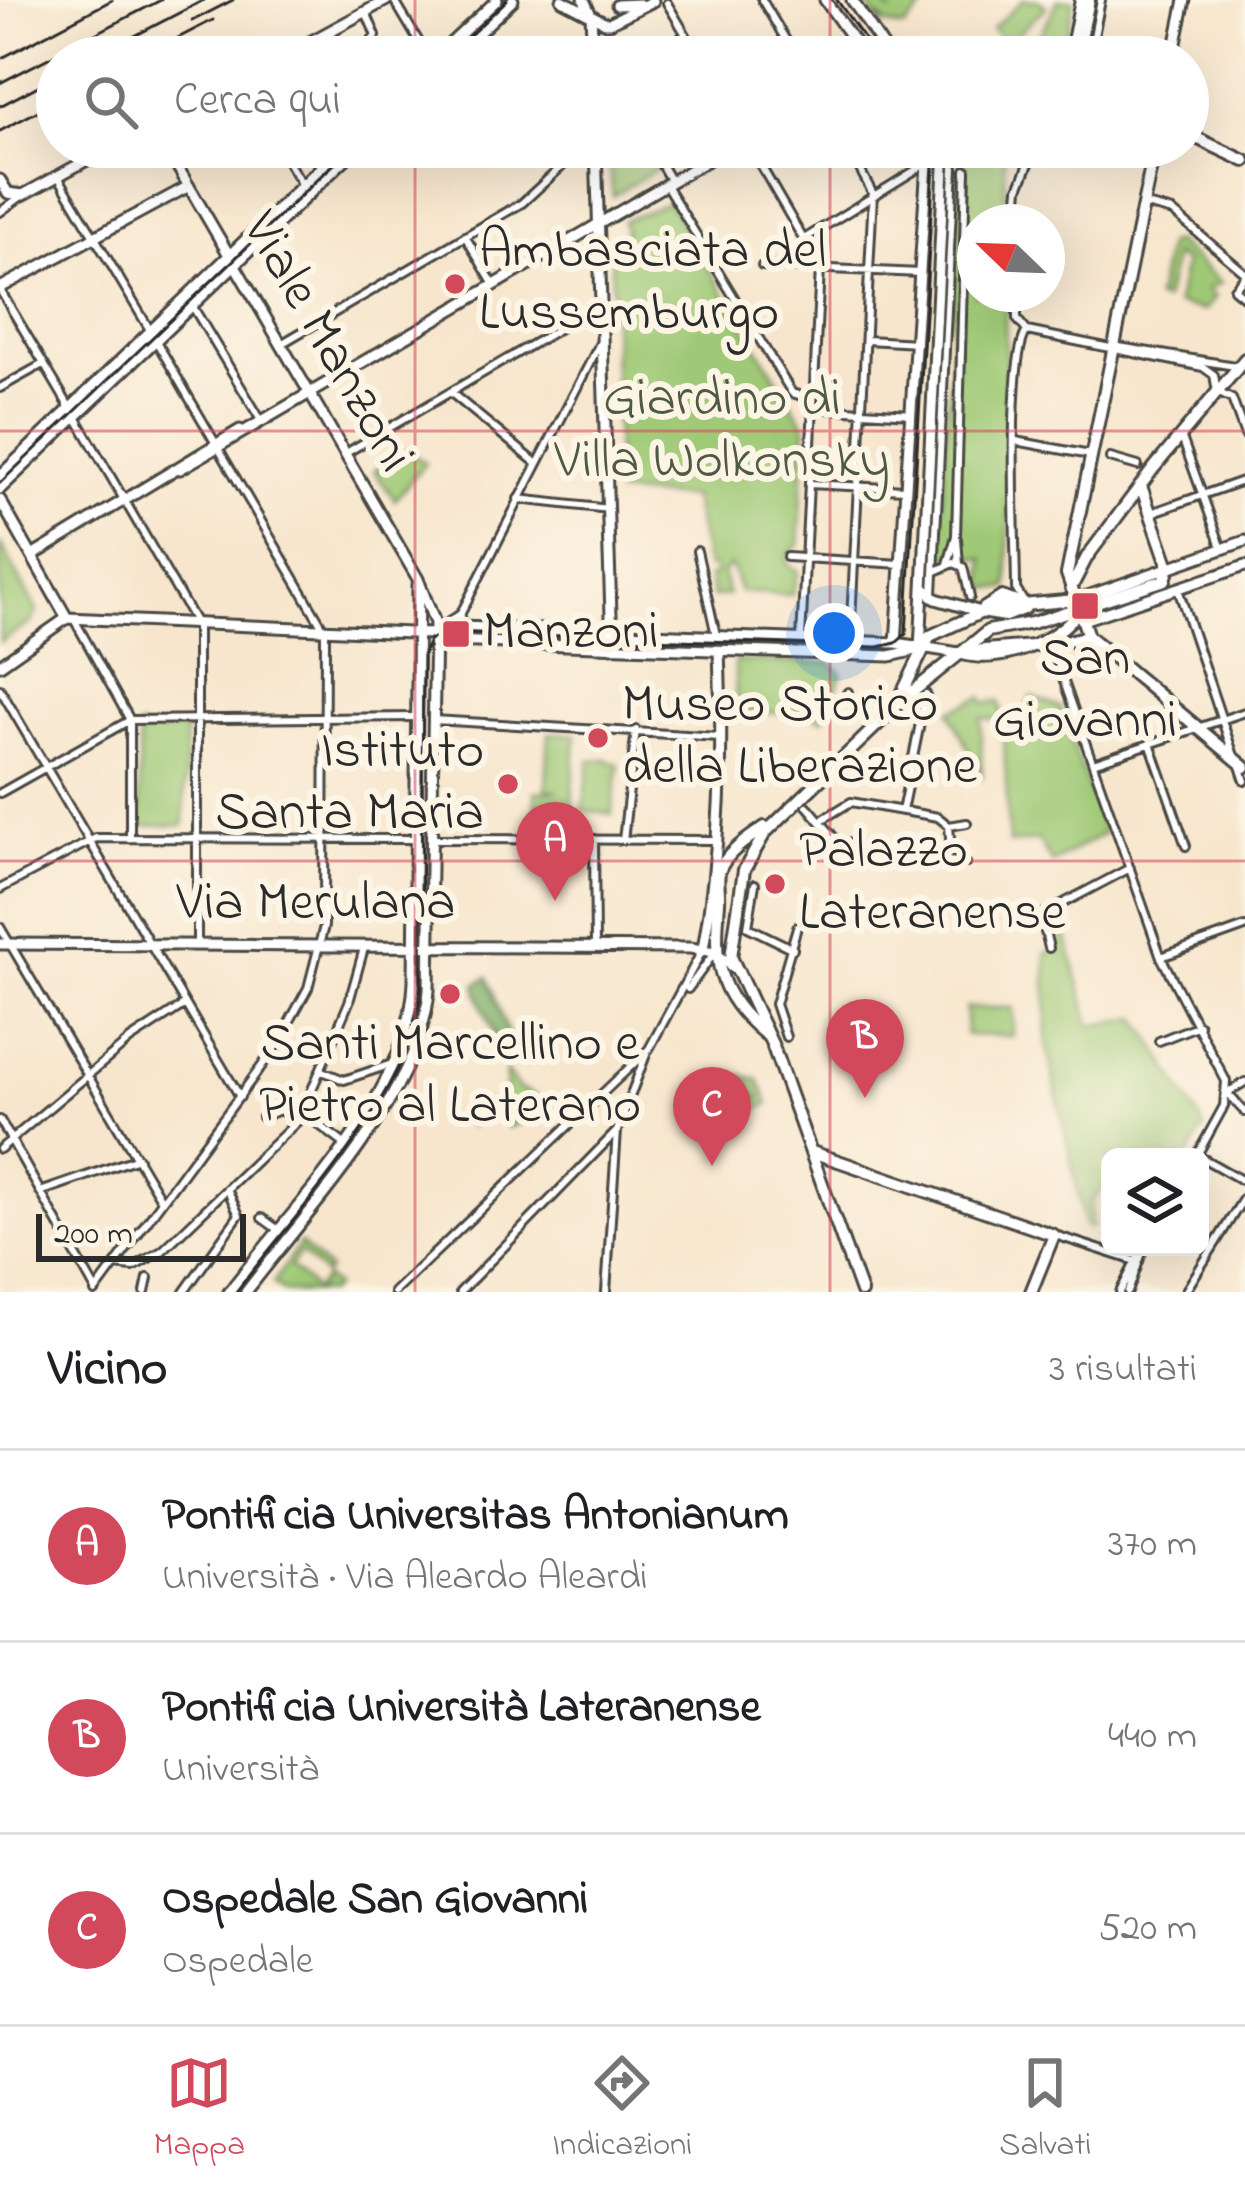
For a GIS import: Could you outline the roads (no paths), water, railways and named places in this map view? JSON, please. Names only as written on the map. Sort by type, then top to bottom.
[{"type":"main road","points":[[321,36],[391,0]]},
{"type":"main road","points":[[456,36],[497,0]]},
{"type":"main road","points":[[475,36],[513,0]]},
{"type":"main road","points":[[562,0],[608,23],[659,1]]},
{"type":"main road","points":[[584,0],[592,36]]},
{"type":"main road","points":[[826,0],[851,36]]},
{"type":"main road","points":[[852,0],[876,36]]},
{"type":"main road","points":[[1078,36],[1085,0]]},
{"type":"main road","points":[[1177,36],[1185,0]]},
{"type":"main road","points":[[613,3],[659,1]]},
{"type":"main road","points":[[1209,144],[1245,161]]},
{"type":"main road","points":[[0,180],[8,193],[23,195],[73,168]]},
{"type":"main road","name":"Viale Manzoni","points":[[178,168],[418,579],[433,614],[426,1013],[408,1072],[246,1292]]},
{"type":"main road","points":[[0,476],[193,307],[320,168]]},
{"type":"main road","points":[[0,489],[150,330],[335,168]]},
{"type":"main road","points":[[597,168],[611,647]]},
{"type":"main road","points":[[32,556],[694,168]]},
{"type":"main road","points":[[896,643],[927,168]]},
{"type":"main road","points":[[898,703],[914,675],[928,591],[944,168]]},
{"type":"main road","points":[[1151,168],[1067,574],[1088,636],[1240,763]]},
{"type":"main road","points":[[0,289],[189,186]]},
{"type":"main road","points":[[0,665],[71,620],[433,634],[460,627],[716,635],[896,643],[1010,655],[1077,607],[1087,557],[1243,361]]},
{"type":"main road","points":[[861,1292],[767,1035],[730,954],[748,860],[778,820],[898,703],[988,631],[1163,581],[1169,567],[1141,485]]},
{"type":"main road","points":[[0,500],[71,620]]},
{"type":"main road","points":[[1169,567],[1245,541]]},
{"type":"main road","points":[[433,634],[448,641],[896,656],[920,649],[936,632],[981,612],[1002,607],[1077,607],[1103,614],[1245,566]]},
{"type":"main road","points":[[229,1292],[397,1065],[411,1015],[418,579]]},
{"type":"main road","points":[[928,591],[938,600],[981,612],[1006,616],[1028,607]]},
{"type":"main road","points":[[981,612],[1002,597],[1028,607]]},
{"type":"main road","points":[[959,653],[1052,645],[1088,636]]},
{"type":"main road","points":[[718,651],[723,737],[718,874],[709,950],[732,997],[767,1035]]},
{"type":"main road","points":[[718,874],[748,839],[778,820]]},
{"type":"main road","points":[[709,950],[732,928]]},
{"type":"main road","name":"Via Merulana","points":[[6,944],[709,950]]},
{"type":"main road","points":[[709,950],[737,972]]},
{"type":"main road","points":[[812,1152],[1054,1234],[1031,1292]]},
{"type":"street","points":[[391,0],[417,36]]},
{"type":"street","points":[[762,0],[783,36]]},
{"type":"street","points":[[1094,36],[1101,0]]},
{"type":"street","points":[[659,1],[686,35]]},
{"type":"street","points":[[366,12],[376,36]]},
{"type":"street","points":[[292,168],[302,185]]},
{"type":"street","points":[[281,344],[529,198],[561,168]]},
{"type":"street","points":[[661,168],[792,393],[814,404],[913,414]]},
{"type":"street","points":[[762,168],[820,268],[801,640]]},
{"type":"street","points":[[850,642],[873,194],[859,168]]},
{"type":"street","points":[[804,238],[918,168]]},
{"type":"street","points":[[928,591],[936,571],[954,168]]},
{"type":"street","points":[[1018,204],[1027,168]]},
{"type":"street","points":[[936,571],[949,561],[956,536],[966,170]]},
{"type":"street","points":[[58,176],[150,330]]},
{"type":"street","points":[[0,212],[23,195]]},
{"type":"street","points":[[1144,205],[1173,212],[1245,274],[1234,289],[1245,298]]},
{"type":"street","points":[[465,236],[494,286]]},
{"type":"street","points":[[762,266],[921,273]]},
{"type":"street","points":[[0,289],[197,625],[196,944]]},
{"type":"street","points":[[346,453],[601,304]]},
{"type":"street","points":[[193,307],[262,422]]},
{"type":"street","points":[[1017,312],[1017,320],[1027,331],[1203,367],[1214,375],[1217,392],[1231,398],[1245,436]]},
{"type":"street","points":[[1027,331],[1017,347],[1016,590],[1028,607]]},
{"type":"street","points":[[460,627],[461,613],[602,338]]},
{"type":"street","points":[[867,340],[916,343]]},
{"type":"street","points":[[0,1120],[95,1291],[293,1018],[321,945],[325,629],[156,341]]},
{"type":"street","points":[[1115,348],[1221,366],[1243,361]]},
{"type":"street","points":[[0,388],[44,364]]},
{"type":"street","points":[[584,368],[604,364]]},
{"type":"street","points":[[450,392],[536,462]]},
{"type":"street","points":[[1181,435],[1222,549]]},
{"type":"street","points":[[1016,441],[1094,456]]},
{"type":"street","points":[[1109,458],[1138,466]]},
{"type":"street","points":[[1150,513],[1245,480]]},
{"type":"street","points":[[810,484],[909,489]]},
{"type":"street","points":[[518,499],[609,509]]},
{"type":"street","points":[[956,536],[963,558],[959,564]]},
{"type":"street","points":[[698,551],[716,635]]},
{"type":"street","points":[[787,557],[904,564]]},
{"type":"street","points":[[949,561],[967,572],[970,597]]},
{"type":"street","points":[[1178,589],[1245,781]]},
{"type":"street","points":[[433,634],[461,613]]},
{"type":"street","points":[[71,620],[130,720],[130,837]]},
{"type":"street","points":[[1052,645],[1161,957],[1199,1024],[1227,1093],[1245,1112]]},
{"type":"street","points":[[0,689],[240,1097]]},
{"type":"street","points":[[902,811],[926,694]]},
{"type":"street","points":[[1093,763],[1245,712]]},
{"type":"street","points":[[0,794],[130,720],[416,717]]},
{"type":"street","points":[[432,720],[723,737]]},
{"type":"street","points":[[623,840],[636,730]]},
{"type":"street","points":[[1150,743],[1186,846]]},
{"type":"street","points":[[820,821],[851,802],[938,817],[950,826],[968,823]]},
{"type":"street","points":[[807,806],[837,841],[966,862]]},
{"type":"street","points":[[943,861],[951,851],[950,826]]},
{"type":"street","points":[[0,889],[89,839],[416,839]]},
{"type":"street","points":[[431,839],[718,840]]},
{"type":"street","points":[[595,839],[595,946]]},
{"type":"street","points":[[1049,948],[1041,915],[1130,868]]},
{"type":"street","points":[[755,884],[748,928],[793,949]]},
{"type":"street","points":[[0,927],[162,1201]]},
{"type":"street","points":[[786,1037],[775,1004],[797,927]]},
{"type":"street","points":[[1161,957],[1245,927]]},
{"type":"street","points":[[115,1265],[133,1267],[157,1255],[297,1117],[322,1071],[365,945]]},
{"type":"street","points":[[606,1292],[617,1132],[649,1049],[709,950]]},
{"type":"street","points":[[0,1150],[88,1074],[185,1004]]},
{"type":"street","points":[[1159,1041],[1199,1024]]},
{"type":"street","points":[[394,1292],[649,1049]]},
{"type":"street","points":[[322,1071],[344,1080],[397,1065]]},
{"type":"street","points":[[1201,1148],[1227,1093],[1245,1082]]},
{"type":"street","points":[[262,1117],[280,1111],[310,1118],[343,1143]]},
{"type":"street","points":[[460,1292],[617,1132]]},
{"type":"street","points":[[43,1191],[138,1158]]},
{"type":"street","points":[[1209,1162],[1245,1182]]},
{"type":"street","points":[[184,1292],[238,1219],[239,1205],[227,1189]]},
{"type":"street","points":[[1185,1292],[1245,1196]]},
{"type":"street","points":[[262,1218],[277,1229]]},
{"type":"street","points":[[1054,1234],[1132,1260],[1136,1270]]},
{"type":"street","points":[[1124,1292],[1136,1256]]},
{"type":"street","points":[[1124,1292],[1141,1256]]},
{"type":"street","points":[[146,1292],[148,1278]]},
{"type":"tram line","points":[[469,36],[507,0]]},
{"type":"tram line","points":[[837,0],[862,36]]},
{"type":"tram line","points":[[0,483],[330,168]]},
{"type":"tram line","points":[[236,1292],[349,1148],[397,1068],[413,1028],[421,989],[423,656],[429,640],[450,632],[878,647],[896,643],[906,634],[934,168]]},
{"type":"railway","points":[[44,36],[112,0]]},
{"type":"railway","points":[[91,36],[161,0]]},
{"type":"railway","points":[[135,36],[204,0]]},
{"type":"railway","points":[[192,21],[233,0]]},
{"type":"railway","points":[[182,36],[213,20]]},
{"type":"railway","points":[[0,59],[36,40]]},
{"type":"railway","points":[[0,83],[36,64]]},
{"type":"railway","points":[[0,106],[36,87]]},
{"type":"railway","points":[[0,131],[36,112]]},
{"type":"place","name":"Ambasciata del Lussemburgo","points":[[455,284]]},
{"type":"place","name":"San Giovanni","points":[[1085,606]]},
{"type":"place","name":"Manzoni","points":[[456,634]]},
{"type":"place","name":"Museo Storico della Liberazione","points":[[598,738]]},
{"type":"place","name":"Istituto Santa Maria","points":[[508,784]]},
{"type":"place","name":"Palazzo Lateranense","points":[[775,884]]},
{"type":"place","name":"Pontificia Universitas Antonianum","points":[[555,901]]},
{"type":"place","name":"Santi Marcellino e Pietro al Laterano","points":[[450,994]]},
{"type":"place","name":"Pontificia Università Lateranense","points":[[865,1098]]},
{"type":"place","name":"Ospedale San Giovanni","points":[[712,1166]]},
{"type":"park label","name":"Giardino di Villa Wolkonsky","points":[[722,432]]}]
